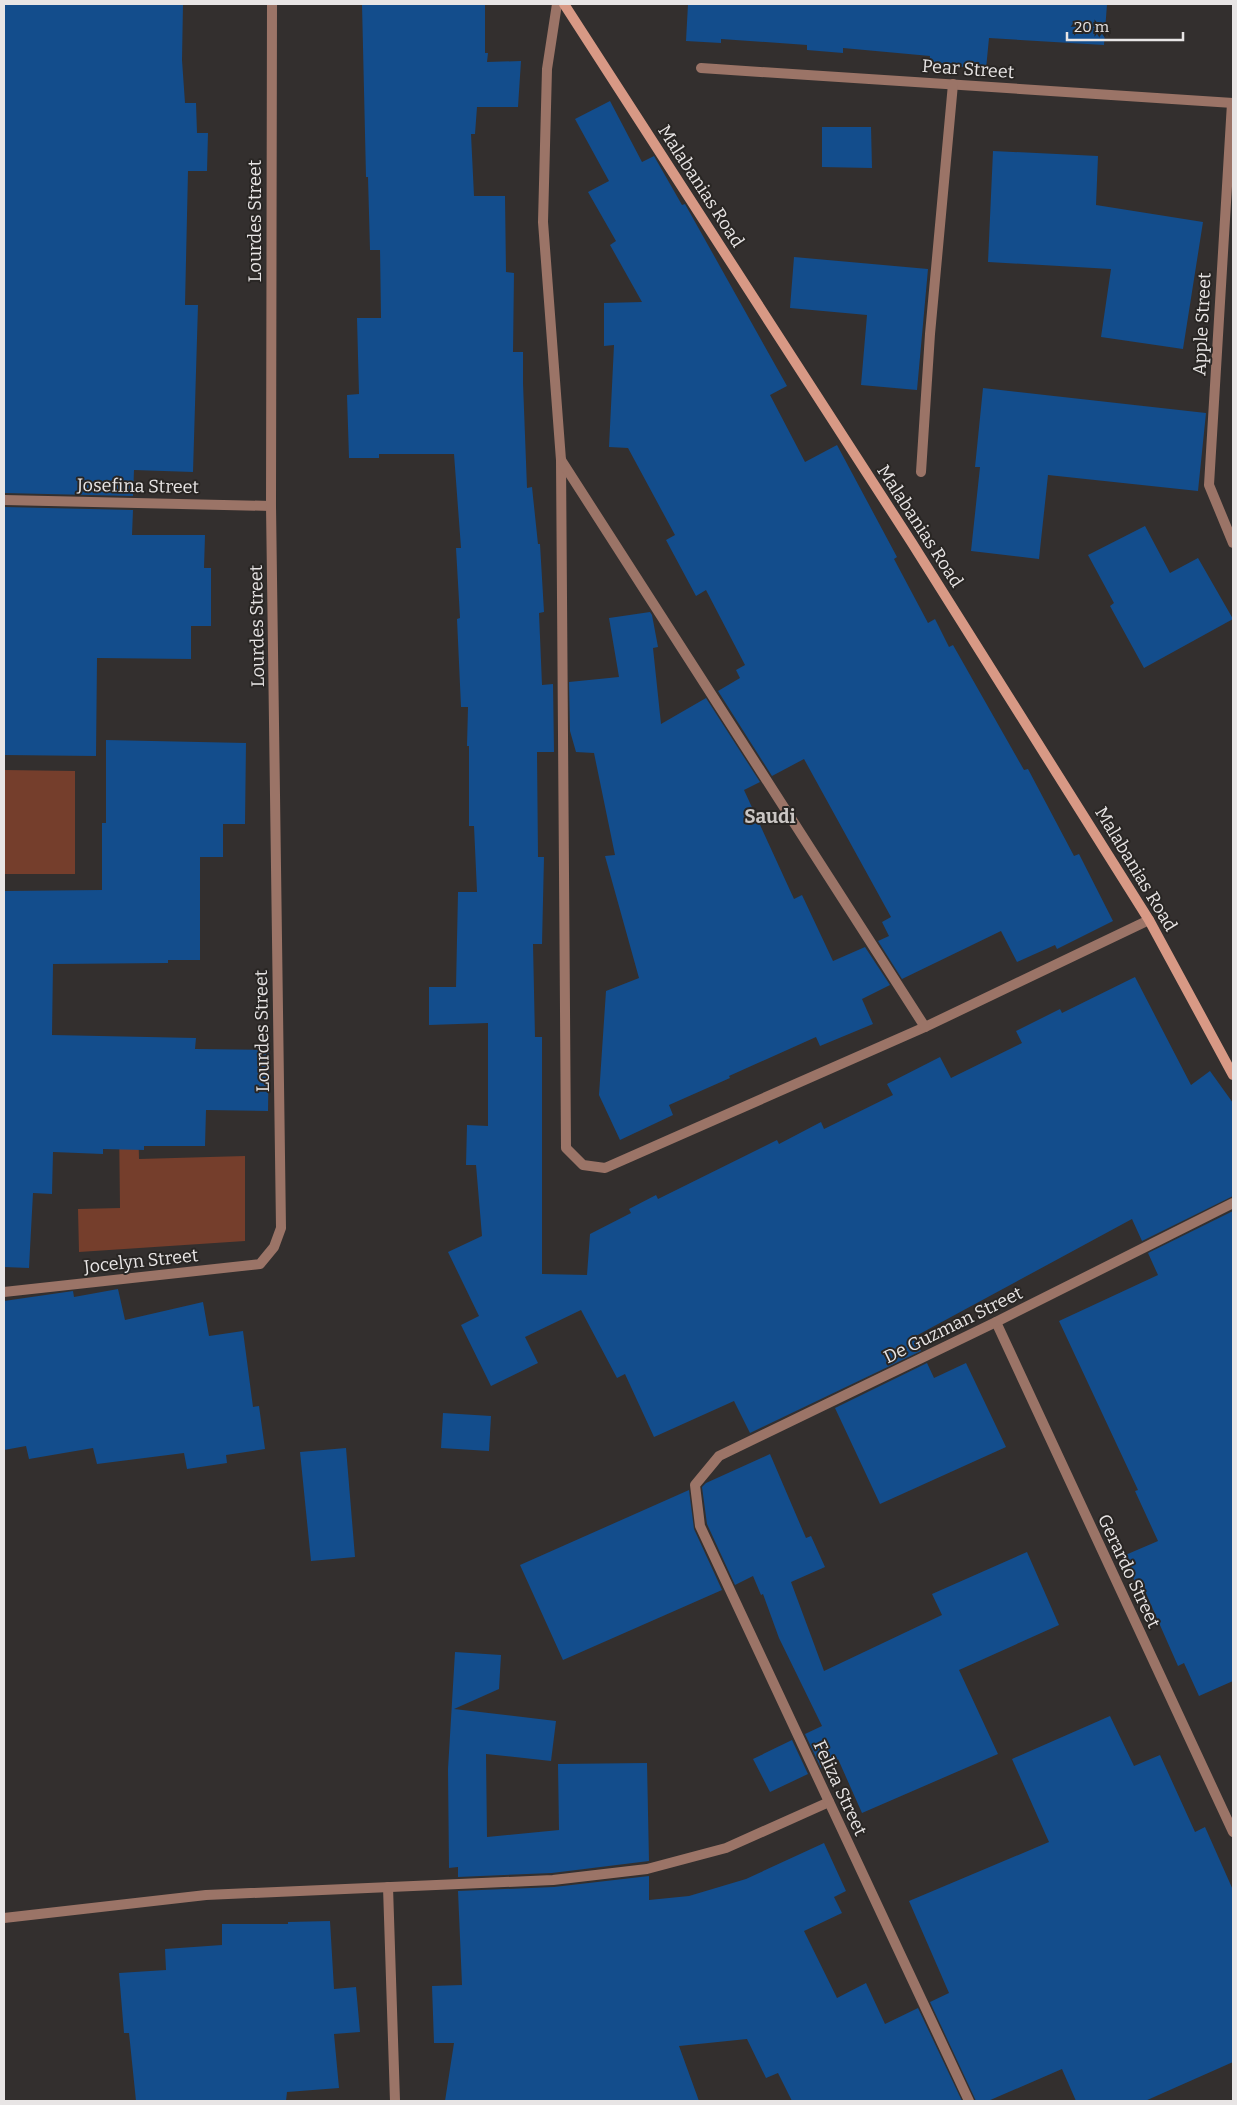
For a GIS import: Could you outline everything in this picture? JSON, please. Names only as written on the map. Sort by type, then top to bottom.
[{"type":"main road","name":"Malabanias Road","points":[[564,4],[912,543],[1149,920],[1233,1075]]},
{"type":"street","name":"Lourdes Street","points":[[272,4],[271,506],[282,1228],[274,1247]]},
{"type":"street","points":[[557,4],[547,69],[544,222],[561,460],[566,1148],[583,1165],[605,1168],[926,1027],[1149,920]]},
{"type":"street","name":"Pear Street","points":[[701,68],[1232,103]]},
{"type":"street","points":[[921,472],[930,334],[953,84]]},
{"type":"street","name":"Apple Street","points":[[1232,103],[1209,485],[1233,543]]},
{"type":"street","points":[[561,460],[926,1027]]},
{"type":"street","name":"Josefina Street","points":[[4,500],[271,506]]},
{"type":"street","name":"De Guzman Street","points":[[695,1485],[719,1456],[996,1322],[1233,1203]]},
{"type":"street","name":"Jocelyn Street","points":[[4,1292],[260,1264],[274,1247]]},
{"type":"street","name":"Gerardo Street","points":[[996,1322],[1233,1832]]},
{"type":"street","name":"Feliza Street","points":[[695,1485],[700,1526],[969,2101]]},
{"type":"street","points":[[4,1918],[206,1895],[553,1880],[646,1870],[726,1848],[828,1802]]},
{"type":"street","points":[[388,1887],[395,2101]]},
{"type":"shaded area","points":[[4,770],[75,771],[75,874],[4,874]]},
{"type":"shaded area","points":[[138,1118],[139,1159],[245,1156],[245,1241],[79,1252],[78,1209],[120,1208],[119,1119]]},
{"type":"building","points":[[4,4],[183,4],[182,60],[185,103],[196,103],[197,133],[208,133],[207,171],[188,171],[185,305],[198,305],[193,472],[134,470],[133,496],[4,493]]},
{"type":"building","points":[[362,4],[485,4],[485,53],[488,53],[487,62],[521,61],[518,107],[477,107],[475,134],[471,134],[474,196],[505,196],[506,272],[514,273],[513,352],[523,352],[527,488],[532,487],[538,544],[540,544],[544,612],[539,613],[542,685],[553,684],[554,752],[537,752],[538,857],[544,857],[542,944],[533,944],[535,1037],[542,1037],[542,1274],[587,1275],[590,1234],[631,1213],[629,1209],[656,1195],[658,1199],[777,1140],[779,1144],[821,1122],[824,1129],[893,1095],[887,1084],[940,1057],[951,1078],[1022,1043],[1016,1031],[1060,1009],[1062,1013],[1135,977],[1191,1085],[1210,1071],[1233,1103],[1233,1196],[1142,1241],[1132,1219],[914,1337],[921,1351],[750,1433],[734,1401],[654,1437],[625,1374],[617,1378],[581,1310],[525,1337],[538,1363],[491,1386],[461,1325],[479,1316],[448,1252],[482,1236],[476,1165],[466,1165],[467,1125],[488,1126],[488,1023],[429,1025],[429,987],[456,987],[458,892],[477,892],[474,826],[469,826],[468,707],[461,707],[457,619],[460,618],[456,548],[461,548],[454,454],[379,454],[379,458],[349,458],[347,395],[359,394],[357,318],[381,318],[380,250],[370,250],[368,177],[366,177]]},
{"type":"building","points":[[688,4],[1107,4],[1104,45],[989,38],[986,69],[929,64],[930,56],[843,48],[843,53],[807,50],[807,45],[721,39],[721,43],[686,41]]},
{"type":"building","points":[[610,101],[642,162],[654,156],[682,205],[685,204],[787,386],[770,395],[805,462],[837,445],[897,557],[894,559],[928,623],[935,619],[949,647],[953,645],[1024,770],[1028,769],[1074,856],[1079,854],[1113,921],[1057,949],[1055,945],[1017,962],[1001,931],[902,979],[878,941],[889,936],[882,922],[891,917],[804,759],[772,776],[718,691],[740,678],[736,670],[745,665],[706,590],[696,596],[666,540],[675,535],[628,448],[609,447],[614,345],[604,346],[604,303],[642,302],[610,245],[616,241],[588,192],[609,181],[575,119]]},
{"type":"building","points":[[822,127],[871,127],[872,168],[822,167]]},
{"type":"building","points":[[993,151],[1098,156],[1096,205],[1203,222],[1183,349],[1101,337],[1111,269],[988,262]]},
{"type":"building","points":[[794,257],[928,269],[917,390],[861,385],[867,315],[790,308]]},
{"type":"building","points":[[983,388],[1206,413],[1198,491],[1048,475],[1039,559],[971,551],[980,467],[975,467]]},
{"type":"building","points":[[4,507],[133,510],[132,535],[205,535],[204,568],[211,568],[211,626],[191,626],[191,659],[97,658],[96,756],[4,755]]},
{"type":"building","points":[[1145,526],[1170,573],[1198,558],[1233,619],[1144,668],[1110,606],[1114,603],[1088,555]]},
{"type":"building","points":[[650,612],[658,647],[653,648],[661,724],[706,698],[760,782],[744,790],[794,899],[802,895],[833,961],[865,947],[890,985],[862,999],[873,1024],[820,1046],[816,1037],[729,1076],[730,1078],[669,1105],[673,1115],[620,1140],[599,1095],[606,991],[639,978],[605,856],[615,855],[594,753],[576,752],[570,731],[569,682],[619,677],[609,618]]},
{"type":"building","points":[[106,740],[246,743],[245,824],[223,824],[223,857],[200,857],[200,960],[168,960],[168,963],[53,964],[52,1035],[196,1038],[195,1049],[269,1050],[268,1111],[206,1110],[205,1146],[144,1146],[144,1150],[103,1149],[103,1154],[53,1152],[52,1194],[33,1193],[29,1268],[4,1267],[4,891],[102,890],[102,823],[106,823]]},
{"type":"building","points":[[1233,1211],[1233,1681],[1199,1696],[1184,1663],[1178,1666],[1141,1582],[1136,1584],[1123,1556],[1158,1541],[1135,1491],[1138,1490],[1059,1321],[1158,1275],[1148,1253]]},
{"type":"building","points":[[118,1289],[125,1320],[203,1302],[209,1336],[243,1331],[253,1407],[259,1406],[265,1449],[226,1455],[227,1463],[187,1469],[184,1453],[97,1464],[93,1448],[29,1459],[26,1446],[4,1450],[4,1301],[73,1291],[74,1297]]},
{"type":"building","points":[[927,1363],[934,1378],[966,1363],[1006,1447],[880,1504],[835,1408]]},
{"type":"building","points":[[443,1413],[491,1416],[489,1451],[441,1448]]},
{"type":"building","points":[[346,1448],[355,1557],[311,1561],[300,1452]]},
{"type":"building","points":[[770,1454],[806,1538],[811,1536],[825,1567],[791,1582],[824,1671],[942,1615],[932,1594],[1027,1552],[1059,1625],[959,1670],[998,1754],[862,1813],[838,1759],[821,1768],[805,1734],[822,1726],[779,1638],[763,1594],[761,1595],[753,1576],[735,1585],[707,1524],[702,1487],[706,1483]]},
{"type":"building","points":[[689,1490],[694,1529],[722,1590],[563,1660],[520,1565]]},
{"type":"building","points":[[455,1652],[501,1655],[499,1689],[454,1709],[556,1721],[551,1761],[486,1754],[487,1837],[559,1830],[558,1764],[647,1763],[649,1861],[552,1873],[458,1877],[458,1867],[449,1868],[448,1769]]},
{"type":"building","points":[[1110,1716],[1134,1766],[1160,1755],[1195,1832],[1205,1827],[1233,1890],[1233,2062],[1145,2101],[1076,2101],[1062,2069],[988,2101],[976,2101],[930,2002],[949,1993],[909,1901],[1049,1842],[1012,1759]]},
{"type":"building","points":[[792,1740],[808,1774],[770,1792],[753,1759]]},
{"type":"building","points":[[824,1843],[846,1891],[834,1897],[842,1913],[804,1931],[837,1998],[866,1983],[885,2024],[918,2008],[962,2101],[792,2101],[778,2073],[766,2078],[747,2039],[679,2046],[699,2101],[445,2101],[454,2043],[434,2043],[432,1986],[462,1985],[458,1891],[554,1887],[649,1876],[649,1900],[689,1896],[746,1879]]},
{"type":"building","points":[[330,1921],[334,1989],[356,1987],[360,2032],[334,2034],[339,2088],[287,2092],[286,2101],[136,2101],[129,2033],[124,2033],[119,1973],[166,1970],[165,1949],[222,1945],[222,1924],[288,1924],[288,1922]]},
{"type":"district","name":"Saudi","points":[[770,816]]}]
